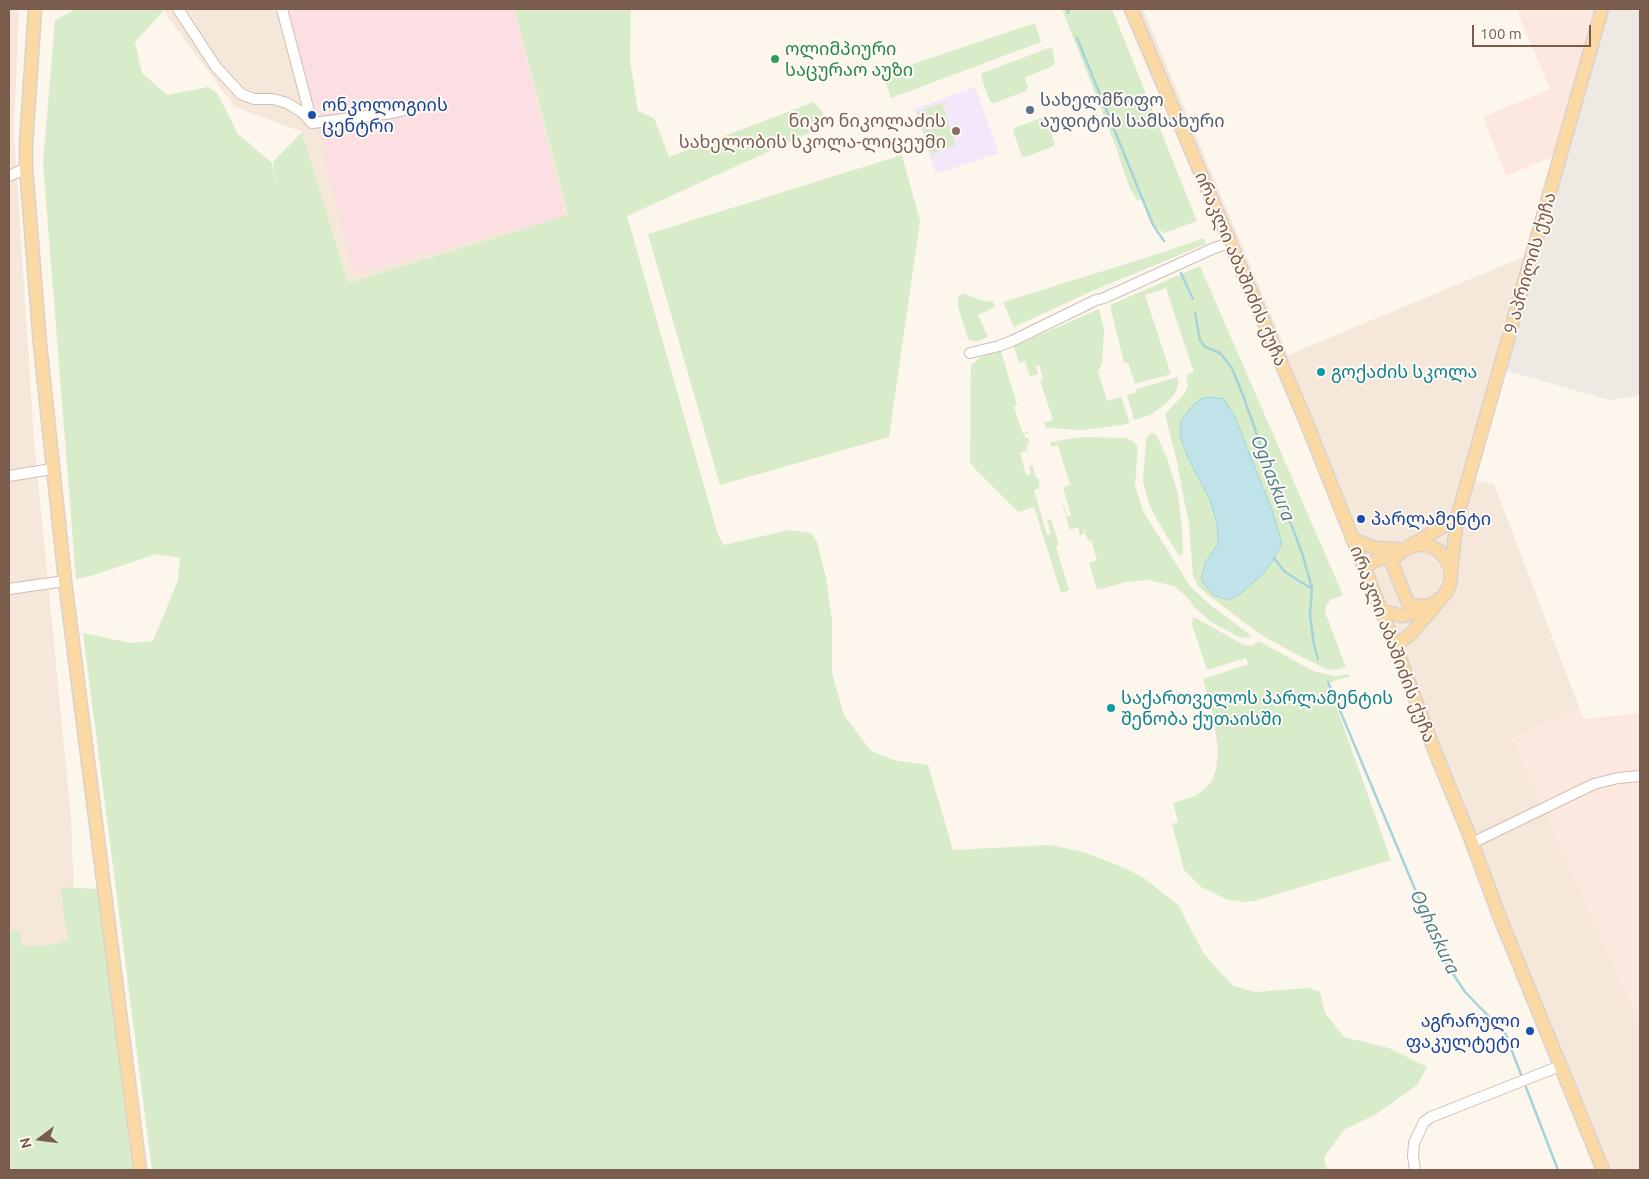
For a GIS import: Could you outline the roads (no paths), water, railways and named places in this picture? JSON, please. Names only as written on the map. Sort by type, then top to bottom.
[{"type":"main road","points":[[35,9],[26,168],[40,344],[65,581],[140,1170]]},
{"type":"main road","name":"ირაკლი აბაშიძის ქუჩა","points":[[1131,9],[1306,424],[1395,645],[1500,918],[1603,1170]]},
{"type":"main road","name":"9 აპრილის ქუჩა","points":[[1450,570],[1457,518],[1602,9]]},
{"type":"main road","points":[[1442,597],[1434,603],[1425,606],[1416,606],[1408,603],[1392,563],[1397,555],[1405,549],[1457,518]]},
{"type":"main road","points":[[1352,540],[1375,548],[1405,549]]},
{"type":"main road","points":[[1364,567],[1379,559],[1416,545],[1428,545],[1438,550],[1446,559],[1450,570],[1449,587],[1410,635],[1395,645]]},
{"type":"main road","points":[[1380,610],[1402,616],[1432,608]]},
{"type":"street","points":[[178,9],[216,67],[241,94],[254,99],[273,99],[288,103],[303,113],[312,123]]},
{"type":"street","points":[[282,9],[312,123]]},
{"type":"street","points":[[312,123],[404,110]]},
{"type":"street","points":[[9,176],[26,168]]},
{"type":"street","points":[[970,354],[999,346],[1096,300],[1229,243]]},
{"type":"street","points":[[9,476],[52,469]]},
{"type":"street","points":[[9,589],[65,581]]},
{"type":"street","points":[[1472,843],[1594,784],[1618,778],[1640,776]]},
{"type":"street","points":[[1414,1170],[1414,1142],[1424,1122],[1443,1111],[1560,1066]]},
{"type":"water","points":[[1203,398],[1224,399],[1234,415],[1272,510],[1282,544],[1262,575],[1240,594],[1228,600],[1213,595],[1201,580],[1205,563],[1218,543],[1217,524],[1210,500],[1188,458],[1180,436],[1181,421],[1193,405]]},
{"type":"waterway","name":"Oghaskura","points":[[1067,9],[1068,13]]},
{"type":"waterway","name":"Oghaskura","points":[[1077,38],[1153,225],[1164,241]]},
{"type":"waterway","name":"Oghaskura","points":[[1181,273],[1193,299]]},
{"type":"waterway","name":"Oghaskura","points":[[1195,313],[1200,340],[1205,347],[1220,353],[1232,368],[1284,512],[1292,526],[1303,556],[1312,588],[1310,615],[1318,659]]},
{"type":"waterway","points":[[1274,558],[1284,571],[1311,588]]},
{"type":"waterway","name":"Oghaskura","points":[[1328,682],[1446,963],[1465,992],[1505,1033],[1522,1077]]},
{"type":"waterway","name":"Oghaskura","points":[[1524,1082],[1558,1170]]},
{"type":"place","name":"ოლიმპიური საცურაო აუზი","points":[[775,59]]},
{"type":"place","name":"სახელმწიფო აუდიტის სამსახური","points":[[1030,110]]},
{"type":"place","name":"ონკოლოგიის ცენტრი","points":[[312,115]]},
{"type":"place","name":"ნიკო ნიკოლაძის სახელობის სკოლა-ლიცეუმი","points":[[956,131]]},
{"type":"place","name":"გოქაძის სკოლა","points":[[1321,372]]},
{"type":"place","name":"პარლამენტი","points":[[1361,519]]},
{"type":"place","name":"საქართველოს პარლამენტის შენობა ქუთაისში","points":[[1111,708]]},
{"type":"place","name":"აგრარული ფაკულტეტი","points":[[1530,1031]]}]
